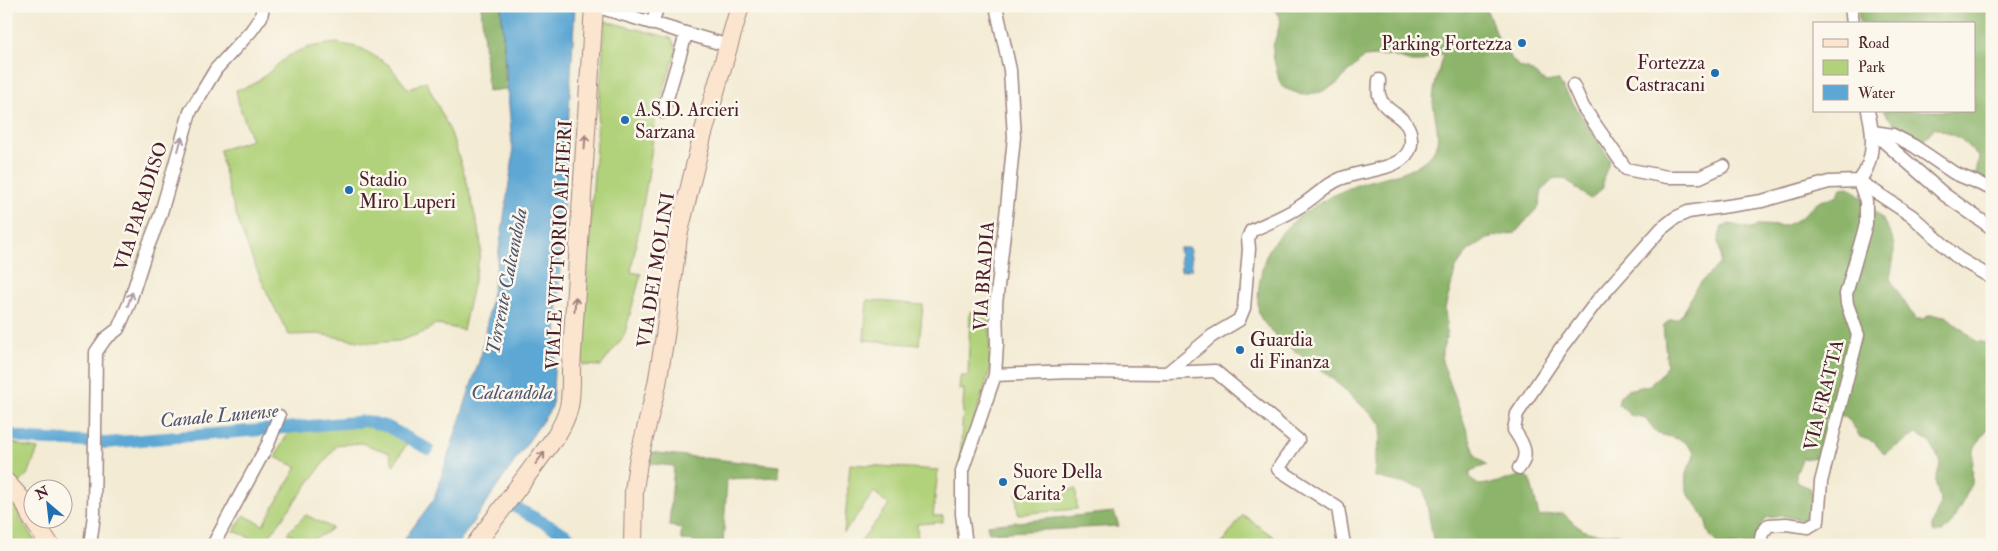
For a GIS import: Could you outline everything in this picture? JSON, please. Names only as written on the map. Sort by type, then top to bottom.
[{"type":"street","name":"VIA PARADISO","points":[[90,545],[94,515],[96,451],[96,352],[105,339],[118,329],[129,304],[144,254],[160,216],[190,112],[216,69],[251,31],[261,17],[263,6]]},
{"type":"street","points":[[594,6],[729,46]]},
{"type":"street","name":"VIALE VITTORIO ALFIERI","points":[[475,545],[567,419],[571,399],[571,369],[594,6]]},
{"type":"street","points":[[653,24],[657,6]]},
{"type":"street","name":"VIA DEI MOLINI","points":[[633,545],[634,491],[638,462],[659,374],[678,236],[702,137],[740,6]]},
{"type":"street","name":"VIA BRADIA","points":[[966,545],[962,514],[962,471],[995,375],[996,304],[1014,137],[1010,70],[996,6]]},
{"type":"street","points":[[1851,6],[1853,22]]},
{"type":"street","points":[[663,112],[686,34]]},
{"type":"street","points":[[1167,373],[1212,336],[1238,320],[1244,308],[1249,249],[1248,238],[1251,231],[1299,208],[1338,180],[1360,172],[1391,165],[1401,160],[1409,151],[1412,141],[1410,128],[1405,121],[1385,105],[1379,96],[1379,80]]},
{"type":"street","points":[[1573,85],[1583,107],[1626,169],[1667,177],[1700,177],[1724,166]]},
{"type":"street","points":[[1860,181],[1869,163],[1873,132],[1868,112]]},
{"type":"street","points":[[1873,132],[1892,135],[1914,146],[1954,173],[1992,189]]},
{"type":"street","points":[[1873,132],[1946,195],[1992,228]]},
{"type":"street","points":[[1519,468],[1524,462],[1526,455],[1521,441],[1514,430],[1517,414],[1560,350],[1598,301],[1661,230],[1675,218],[1688,212],[1762,201],[1829,182],[1860,181],[1912,216],[1958,258],[1992,278]]},
{"type":"street","name":"VIA FRATTA","points":[[1760,545],[1762,533],[1770,525],[1786,524],[1808,527],[1818,521],[1821,482],[1858,335],[1847,304],[1846,294],[1866,224],[1866,201],[1860,181]]},
{"type":"street","points":[[995,375],[1070,372],[1167,373],[1215,371],[1298,440],[1278,469],[1338,508],[1344,545]]},
{"type":"street","points":[[213,545],[268,444],[279,416]]},
{"type":"street","points":[[6,482],[25,502],[31,517],[48,544]]},
{"type":"green space","points":[[481,6],[501,6],[506,89],[488,91]]},
{"type":"green space","points":[[1273,6],[1487,6],[1487,11],[1503,49],[1519,67],[1528,69],[1546,82],[1558,80],[1610,160],[1603,179],[1603,188],[1590,199],[1564,178],[1555,178],[1542,190],[1539,206],[1515,233],[1491,237],[1467,252],[1456,268],[1445,308],[1447,334],[1442,351],[1442,361],[1476,456],[1487,465],[1470,471],[1470,477],[1478,485],[1490,484],[1524,474],[1530,479],[1539,516],[1563,513],[1577,526],[1588,532],[1619,534],[1627,545],[1434,545],[1424,488],[1375,477],[1375,459],[1382,424],[1329,376],[1276,336],[1262,320],[1258,308],[1258,299],[1264,263],[1276,239],[1286,229],[1309,210],[1335,195],[1360,184],[1400,173],[1419,165],[1434,150],[1437,133],[1433,96],[1443,53],[1420,62],[1411,62],[1389,55],[1364,57],[1338,83],[1321,92],[1302,95],[1284,88],[1279,80],[1273,55],[1273,46],[1281,21]]},
{"type":"green space","points":[[1857,6],[1992,6],[1992,185],[1975,178],[1979,158],[1961,139],[1935,127],[1923,141],[1895,125],[1884,112],[1976,112],[1976,22],[1860,22]]},
{"type":"green space","points":[[605,21],[671,38],[677,49],[656,114],[648,177],[631,272],[641,274],[624,336],[601,366],[583,365],[581,354]]},
{"type":"green space","name":"Stadio Miro Luperi","points":[[337,43],[361,48],[389,65],[408,89],[426,81],[451,133],[466,179],[480,236],[481,250],[463,330],[435,324],[427,331],[399,341],[370,343],[318,334],[289,335],[266,291],[247,246],[231,199],[220,150],[252,140],[239,105],[236,90],[250,86],[294,53],[315,46]]},
{"type":"green space","points":[[1849,187],[1878,214],[1889,231],[1894,252],[1890,279],[1915,319],[1923,319],[1930,315],[1946,316],[1976,341],[1992,344],[1992,409],[1990,424],[1973,451],[1972,484],[1950,526],[1942,532],[1934,532],[1932,525],[1941,503],[1935,481],[1940,467],[1939,459],[1929,441],[1916,434],[1884,454],[1874,442],[1860,437],[1848,418],[1833,415],[1826,418],[1822,452],[1817,457],[1802,459],[1796,474],[1796,482],[1810,488],[1813,495],[1808,516],[1802,520],[1780,515],[1766,518],[1754,538],[1754,545],[1719,545],[1709,533],[1702,514],[1686,487],[1686,474],[1694,452],[1683,441],[1658,433],[1646,418],[1630,415],[1618,404],[1620,396],[1627,390],[1650,385],[1663,372],[1667,365],[1663,326],[1670,320],[1677,319],[1683,314],[1697,286],[1720,264],[1721,256],[1718,241],[1722,226],[1730,224],[1752,229],[1759,225],[1784,226],[1799,219],[1816,203],[1838,195],[1841,188]]},
{"type":"green space","points":[[867,300],[923,305],[919,345],[864,340]]},
{"type":"green space","points":[[970,312],[990,313],[990,370],[960,463],[964,389],[959,390],[960,376],[968,376]]},
{"type":"green space","points":[[361,426],[384,429],[408,442],[393,466],[390,453],[361,443],[337,445],[264,543],[234,531],[244,515],[263,525],[297,467],[275,457],[288,433]]},
{"type":"green space","points":[[6,440],[25,447],[38,449],[29,472],[22,478],[19,484],[6,471]]},
{"type":"green space","points":[[648,452],[779,466],[779,477],[727,479],[723,545],[694,545],[694,541],[681,540],[681,528],[669,526],[674,466],[644,463]]},
{"type":"green space","points":[[850,464],[938,470],[933,516],[943,516],[943,522],[917,524],[918,545],[861,545],[859,543],[889,505],[874,492],[844,533]]},
{"type":"green space","points":[[1076,489],[1077,509],[1018,514],[1016,493]]},
{"type":"green space","points":[[6,492],[17,505],[22,528],[26,528],[38,545],[6,545]]},
{"type":"green space","points":[[1114,512],[1119,526],[989,533],[987,525]]},
{"type":"green space","points":[[306,515],[332,528],[320,536],[310,539],[300,538],[287,533]]},
{"type":"green space","points":[[1243,515],[1285,545],[1221,545]]},
{"type":"water","name":"Calcandola","points":[[501,6],[575,6],[552,407],[457,545],[400,545],[434,499],[482,352],[513,157]]},
{"type":"water","points":[[1179,248],[1190,248],[1192,269],[1181,271]]},
{"type":"waterway","name":"Canale Lunense","points":[[6,433],[30,439],[106,443],[367,421],[388,427],[428,449]]},
{"type":"waterway","points":[[511,505],[565,534],[579,545]]},
{"type":"place","name":"Parking Fortezza","points":[[1522,43]]},
{"type":"place","name":"Fortezza Castracani","points":[[1715,73]]},
{"type":"place","name":"A.S.D. Arcieri Sarzana","points":[[625,120]]},
{"type":"place","name":"Stadio Miro Luperi","points":[[349,190]]},
{"type":"place","name":"Guardia di Finanza","points":[[1240,350]]},
{"type":"place","name":"Suore Della Carita'","points":[[1003,482]]},
{"type":"water label","name":"Torrente Calcandola","points":[[506,281]]}]
